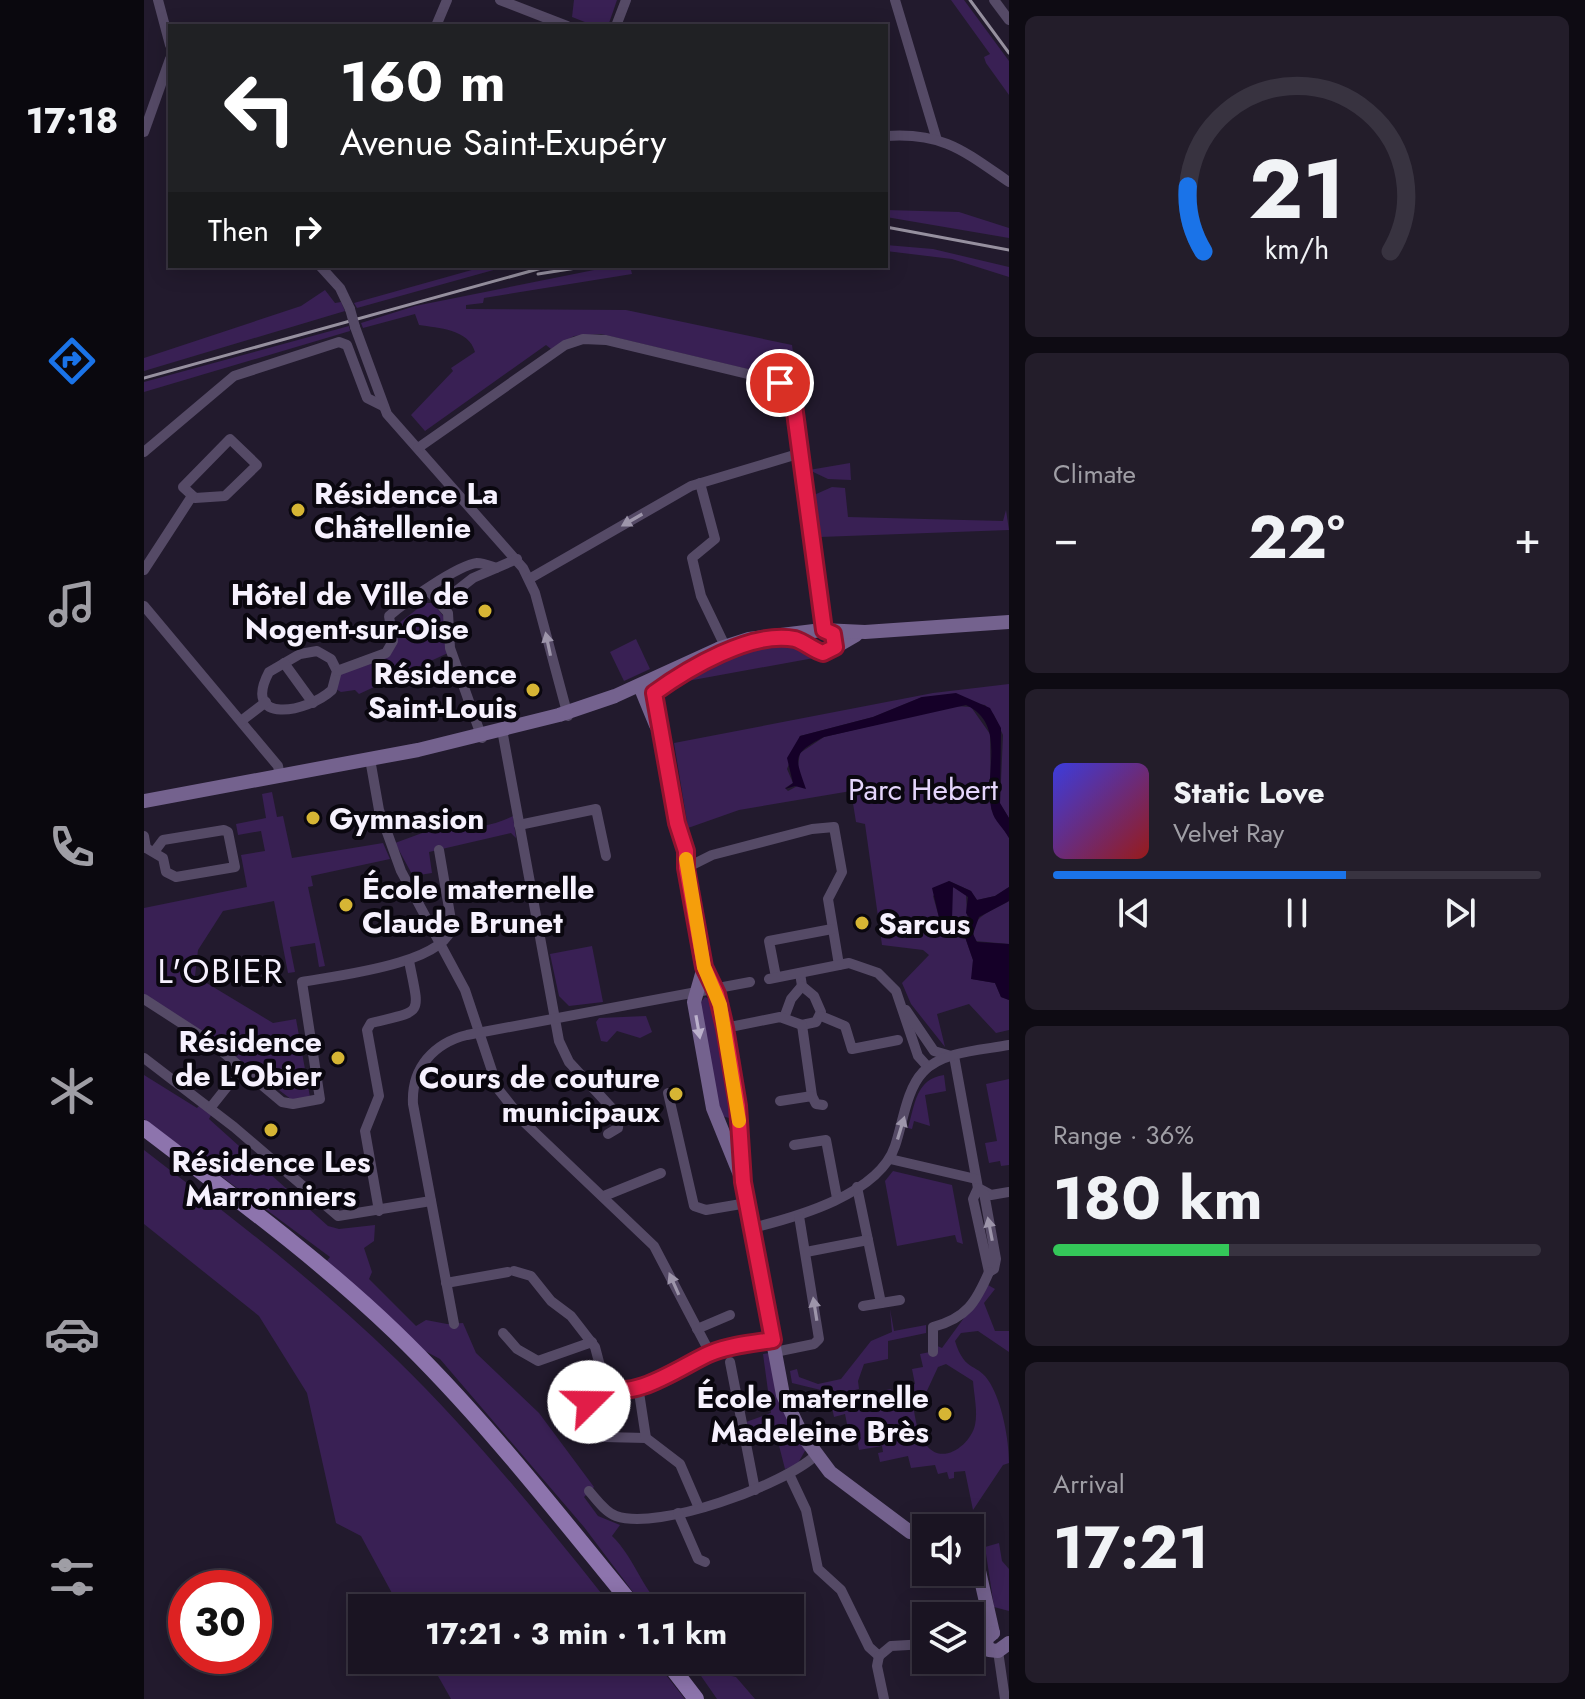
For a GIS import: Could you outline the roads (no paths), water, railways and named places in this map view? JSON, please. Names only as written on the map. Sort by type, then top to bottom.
[{"type":"main road","points":[[144,1128],[288,1238],[396,1332],[486,1426],[624,1594]]},
{"type":"main road","points":[[144,1139],[274,1237],[401,1349],[491,1444],[613,1594]]},
{"type":"main road","points":[[677,1674],[696,1699]]},
{"type":"main road","points":[[687,1674],[706,1699]]},
{"type":"street","points":[[158,0],[168,38]]},
{"type":"street","points":[[437,24],[447,0]]},
{"type":"street","points":[[500,0],[562,24]]},
{"type":"street","points":[[617,24],[626,0]]},
{"type":"street","points":[[895,0],[936,137]]},
{"type":"street","points":[[994,0],[1009,20]]},
{"type":"street","points":[[144,132],[168,65]]},
{"type":"street","points":[[888,136],[936,137],[1009,182]]},
{"type":"street","points":[[327,269],[350,309],[383,406],[517,559],[529,579],[568,716]]},
{"type":"street","points":[[418,448],[565,345],[594,338],[777,381],[787,388],[793,401],[824,631],[836,639],[834,648]]},
{"type":"street","points":[[144,452],[234,376],[339,342],[347,345],[367,398],[383,406]]},
{"type":"street","points":[[230,439],[257,465],[225,496],[201,500],[192,496],[183,487],[230,439]]},
{"type":"street","points":[[529,579],[700,483],[801,453]]},
{"type":"street","points":[[700,483],[715,539],[692,558],[699,592],[725,646]]},
{"type":"street","points":[[144,570],[192,496]]},
{"type":"street","points":[[441,603],[473,578],[517,559]]},
{"type":"street","points":[[337,671],[386,653],[393,641],[389,616],[428,590],[470,565],[482,563],[496,568]]},
{"type":"street","points":[[428,590],[441,603],[451,622],[451,652],[482,737]]},
{"type":"street","points":[[144,606],[278,766],[280,776]]},
{"type":"street","points":[[647,689],[725,646],[768,635],[1009,622]]},
{"type":"street","points":[[815,649],[812,641],[824,631]]},
{"type":"street","points":[[482,737],[503,735],[647,689],[748,644],[790,639],[825,653],[865,632]]},
{"type":"street","points":[[317,651],[331,659],[337,671],[332,690],[313,703],[292,711],[274,708],[266,702],[265,681],[269,672],[300,654],[317,651]]},
{"type":"street","points":[[284,663],[313,703]]},
{"type":"street","points":[[647,689],[686,851],[686,868],[704,967],[715,988],[725,1028],[738,1106],[743,1182],[788,1408],[816,1455],[858,1494],[912,1532]]},
{"type":"street","points":[[241,721],[266,702]]},
{"type":"street","points":[[144,801],[418,750],[568,716]]},
{"type":"street","points":[[503,735],[554,1018],[566,1057],[619,1116],[618,1128],[608,1134]]},
{"type":"street","points":[[370,759],[379,810],[401,871],[468,996],[490,1070],[515,1112],[657,1250],[710,1353]]},
{"type":"street","points":[[519,825],[596,809],[606,856]]},
{"type":"street","points":[[686,868],[712,855],[812,829],[834,827],[842,872],[828,894],[839,965]]},
{"type":"street","points":[[144,836],[148,849],[163,858],[166,872],[176,877],[235,867],[228,832],[224,830],[163,840],[148,849]]},
{"type":"street","points":[[144,999],[206,1038],[286,1104],[321,1098],[302,982],[409,961],[449,935],[452,926],[439,850]]},
{"type":"street","points":[[832,929],[769,941],[772,978],[839,965],[859,965],[878,973],[891,984],[933,1050],[954,1056]]},
{"type":"street","points":[[379,1211],[365,1131],[379,1096],[367,1030],[371,1023],[407,1016],[414,1011],[417,1001],[409,961]]},
{"type":"street","points":[[704,967],[695,1005],[716,1117],[732,1148],[743,1182]]},
{"type":"street","points":[[800,973],[802,986],[814,996],[821,1016],[845,1026],[852,1049],[898,1040]]},
{"type":"street","points":[[454,1324],[413,1104],[416,1077],[424,1061],[441,1044],[479,1033],[750,982]]},
{"type":"street","points":[[784,1018],[791,999],[802,986]]},
{"type":"street","points":[[900,1002],[918,1056],[928,1067]]},
{"type":"street","points":[[725,1028],[784,1018],[802,1025],[816,1022],[821,1016]]},
{"type":"street","points":[[802,1025],[812,1096],[816,1104],[823,1105]]},
{"type":"street","points":[[752,1228],[799,1216],[874,1178],[890,1159],[915,1084],[928,1067],[954,1056],[1009,1045]]},
{"type":"street","points":[[933,1352],[933,1327],[954,1321],[969,1308],[989,1272],[973,1199],[979,1187],[954,1056]]},
{"type":"street","points":[[144,1058],[211,1107],[336,1215],[431,1201]]},
{"type":"street","points":[[211,1107],[242,1068]]},
{"type":"street","points":[[668,1093],[694,1206],[706,1210],[747,1203]]},
{"type":"street","points":[[780,1101],[812,1096]]},
{"type":"street","points":[[716,1117],[729,1122],[738,1106]]},
{"type":"street","points":[[794,1145],[826,1140],[837,1198]]},
{"type":"street","points":[[890,1159],[979,1187],[1009,1192]]},
{"type":"street","points":[[604,1196],[661,1173]]},
{"type":"street","points":[[857,1187],[881,1303]]},
{"type":"street","points":[[446,1283],[511,1272],[531,1276],[592,1342],[606,1385],[615,1390],[638,1386],[669,1375],[710,1353],[814,1344],[819,1339],[799,1216]]},
{"type":"street","points":[[806,1252],[868,1240]]},
{"type":"street","points":[[863,1306],[900,1300]]},
{"type":"street","points":[[697,1329],[730,1315]]},
{"type":"street","points":[[503,1333],[517,1349],[538,1361],[592,1342]]},
{"type":"street","points":[[730,1362],[755,1490]]},
{"type":"street","points":[[606,1385],[595,1390],[589,1399],[595,1433],[604,1437],[646,1438],[683,1468],[699,1508]]},
{"type":"street","points":[[638,1386],[646,1438]]},
{"type":"street","points":[[589,1491],[606,1510],[618,1517],[635,1519],[678,1513],[755,1490],[789,1474],[816,1455]]},
{"type":"street","points":[[789,1474],[806,1510],[818,1569],[840,1590],[869,1647],[879,1656]]},
{"type":"street","points":[[678,1513],[698,1559],[705,1562]]},
{"type":"street","points":[[979,1586],[1005,1699]]},
{"type":"street","points":[[884,1699],[877,1666],[879,1656],[891,1646],[912,1645]]},
{"type":"railway","points":[[970,0],[1009,53]]},
{"type":"railway","points":[[888,227],[1009,250]]},
{"type":"railway","points":[[144,378],[542,268]]},
{"type":"railway","points":[[538,274],[576,268]]},
{"type":"place","name":"Résidence La Châtellenie","points":[[298,510]]},
{"type":"place","name":"Hôtel de Ville de Nogent-sur-Oise","points":[[485,611]]},
{"type":"place","name":"Résidence Saint-Louis","points":[[533,690]]},
{"type":"place","name":"Gymnasion","points":[[313,818]]},
{"type":"place","name":"École maternelle Claude Brunet","points":[[346,905]]},
{"type":"place","name":"Sarcus","points":[[862,923]]},
{"type":"place","name":"Résidence de L'Obier","points":[[338,1058]]},
{"type":"place","name":"Cours de couture municipaux","points":[[676,1094]]},
{"type":"place","name":"Résidence Les Marronniers","points":[[271,1130]]},
{"type":"place","name":"École maternelle Madeleine Brès","points":[[945,1414]]},
{"type":"district","name":"L'OBIER","points":[[221,971]]},
{"type":"park label","name":"Parc Hebert","points":[[923,789]]}]
